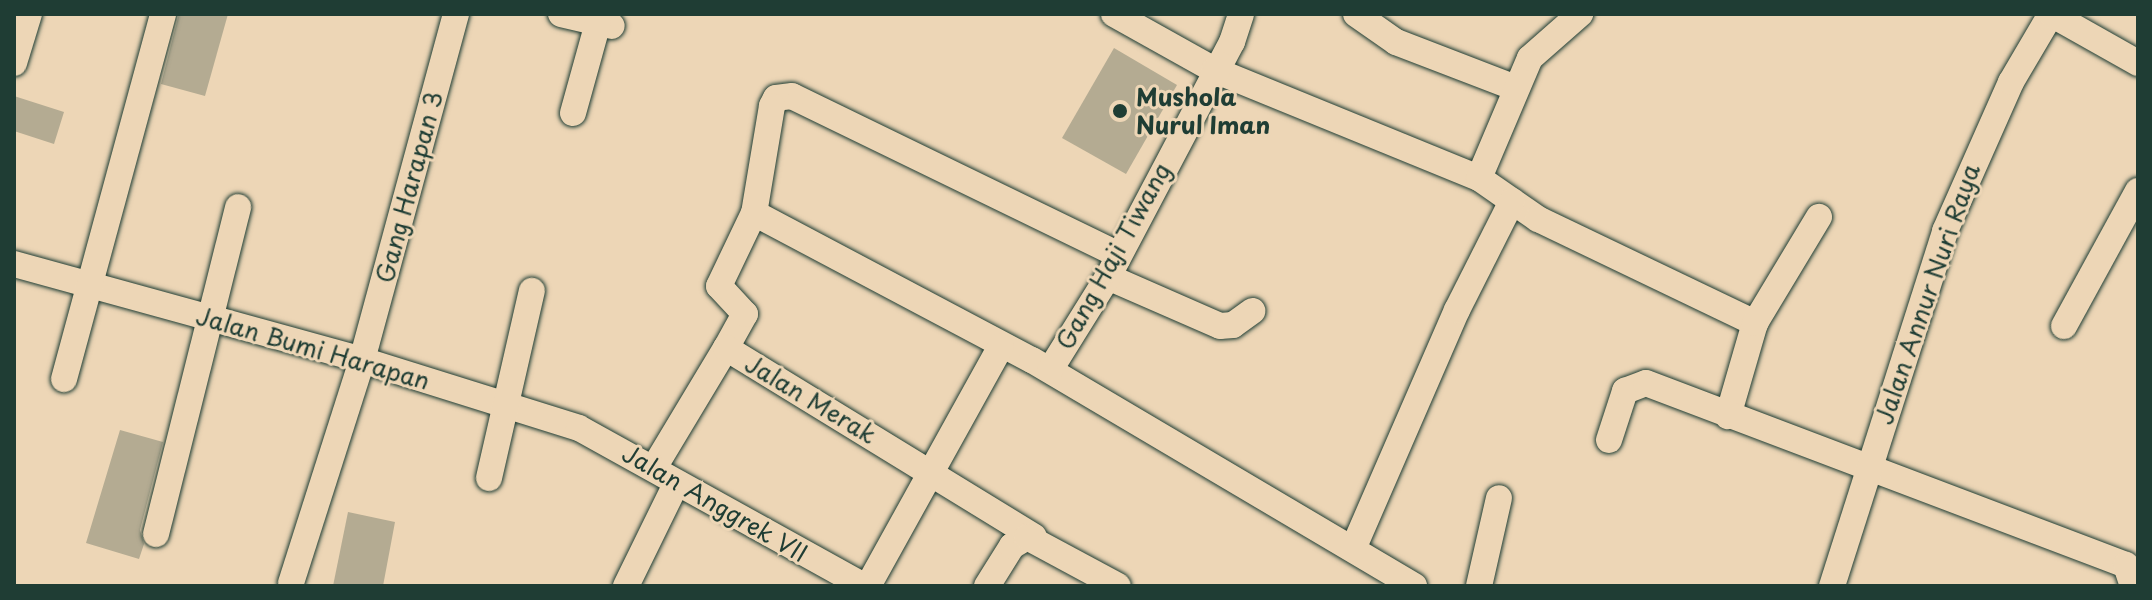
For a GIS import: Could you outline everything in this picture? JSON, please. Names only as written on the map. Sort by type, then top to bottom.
[{"type":"street","points":[[64,379],[163,14]]},
{"type":"street","name":"Gang Harapan 3","points":[[291,583],[362,360],[456,14]]},
{"type":"street","points":[[561,14],[606,24],[573,113]]},
{"type":"street","points":[[1114,14],[1214,70],[1479,178],[1538,219],[1755,323]]},
{"type":"street","name":"Gang Haji Tiwang","points":[[1050,370],[1112,266],[1241,14]]},
{"type":"street","points":[[1356,14],[1396,42],[1513,87]]},
{"type":"street","points":[[1479,178],[1513,87],[1530,58],[1580,14]]},
{"type":"street","points":[[2051,14],[2138,63]]},
{"type":"street","name":"Jalan Annur Nuri Raya","points":[[1832,586],[1866,470],[1945,231],[1999,107],[2051,14]]},
{"type":"street","points":[[14,63],[23,17]]},
{"type":"street","points":[[726,348],[745,314],[719,286],[754,213],[772,106],[784,95],[1112,266],[1220,326],[1233,325],[1252,311]]},
{"type":"street","points":[[2064,326],[2138,191]]},
{"type":"street","points":[[1353,549],[1457,310],[1512,201]]},
{"type":"street","points":[[156,534],[213,320],[238,207]]},
{"type":"street","points":[[754,213],[1050,370],[1414,586]]},
{"type":"street","points":[[1728,416],[1755,323],[1819,217]]},
{"type":"street","name":"Jalan Bumi Harapan","points":[[14,264],[362,360],[508,404],[579,428],[608,443]]},
{"type":"street","points":[[489,478],[532,291]]},
{"type":"street","points":[[866,586],[1001,346]]},
{"type":"street","name":"Jalan Merak","points":[[655,466],[726,348],[932,470],[1034,537],[1118,586]]},
{"type":"street","points":[[1609,440],[1632,384],[1646,383],[1866,470],[2133,568]]},
{"type":"street","name":"Jalan Anggrek VII","points":[[608,443],[655,466],[676,484],[866,586]]},
{"type":"street","points":[[626,586],[676,484]]},
{"type":"street","points":[[1479,586],[1499,498]]},
{"type":"street","points":[[987,586],[1012,546],[1020,538],[1034,537]]},
{"type":"building","points":[[179,14],[228,14],[205,96],[161,84]]},
{"type":"building","name":"Mushola Nurul Iman","points":[[1114,48],[1177,85],[1126,174],[1062,138]]},
{"type":"building","points":[[14,96],[64,112],[54,144],[14,131]]},
{"type":"building","points":[[120,430],[163,442],[140,530],[144,544],[139,559],[86,543]]},
{"type":"building","points":[[348,512],[395,522],[383,586],[333,586]]},
{"type":"place","name":"Mushola Nurul Iman","points":[[1120,111]]}]
